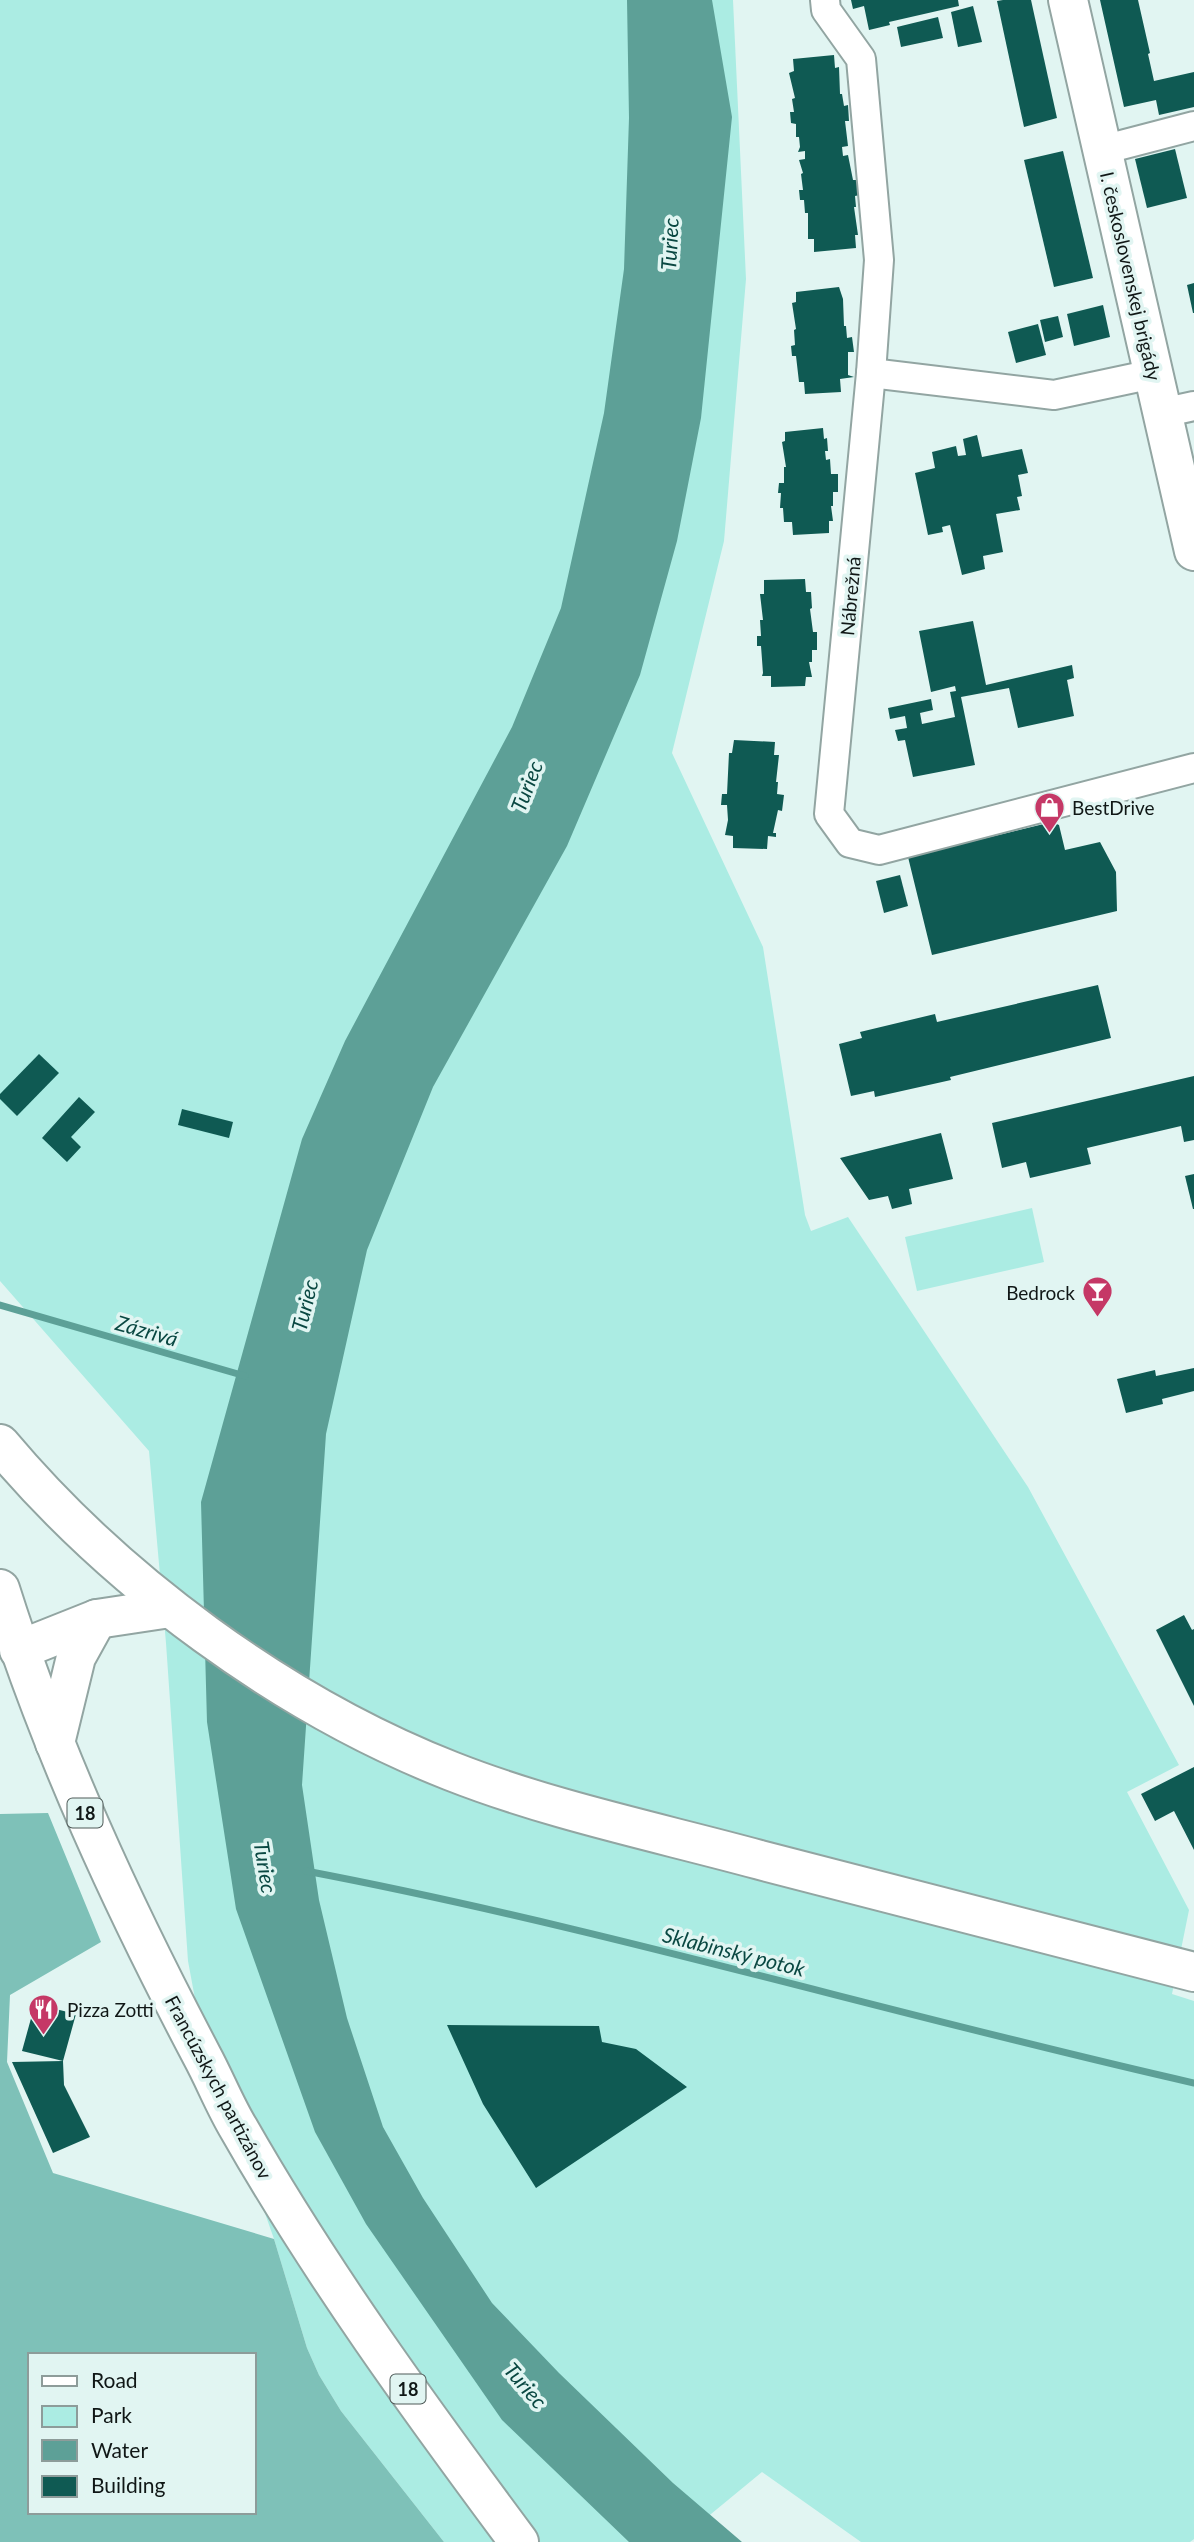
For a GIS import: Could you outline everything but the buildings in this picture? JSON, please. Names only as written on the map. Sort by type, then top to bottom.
[{"type":"street","name":"Nábrežná","points":[[825,0],[826,10],[861,59],[879,260],[871,373],[829,814],[850,843],[879,850],[1194,768]]},
{"type":"street","name":"I. československej brigády","points":[[1068,0],[1153,374],[1178,409],[1193,543]]},
{"type":"street","points":[[1102,150],[1194,126]]},
{"type":"street","points":[[871,373],[1054,395],[1153,374]]},
{"type":"street","points":[[0,1444],[87,1536],[180,1615],[262,1672],[328,1713],[452,1771],[557,1806],[1194,1972]]},
{"type":"street","name":"Francúzskych partizánov","points":[[0,1589],[19,1650],[55,1743],[143,1943],[238,2127],[302,2232],[369,2332],[519,2542]]},
{"type":"street","points":[[19,1650],[97,1619],[180,1615]]},
{"type":"street","points":[[55,1743],[76,1657],[97,1619]]},
{"type":"green space","points":[[0,0],[733,0],[746,279],[724,541],[672,753],[763,947],[805,1215],[811,1231],[848,1217],[1028,1487],[1179,1765],[1127,1792],[1189,1910],[1172,1994],[1194,2001],[1194,2539],[1190,2542],[861,2542],[762,2472],[677,2542],[444,2542],[341,2411],[319,2375],[307,2348],[274,2239],[201,2031],[188,1961],[166,1643],[149,1451],[0,1281]]},
{"type":"green space","points":[[1032,1208],[1044,1262],[917,1291],[905,1237]]},
{"type":"shaded area","points":[[48,1813],[101,1942],[10,1995],[7,2062],[53,2173],[274,2239],[307,2348],[319,2375],[341,2411],[444,2542],[0,2542],[0,1814]]},
{"type":"water","name":"Turiec","points":[[627,0],[712,0],[732,117],[701,418],[677,541],[640,675],[567,846],[433,1087],[367,1250],[326,1434],[302,1785],[319,1900],[347,2018],[383,2127],[423,2198],[492,2303],[559,2373],[673,2483],[742,2542],[629,2542],[502,2420],[366,2224],[315,2132],[236,1909],[207,1722],[201,1502],[302,1139],[345,1041],[512,727],[561,608],[604,413],[624,269],[629,118]]},
{"type":"waterway","name":"Zázrivá","points":[[0,1305],[245,1376]]},
{"type":"waterway","name":"Sklabinský potok","points":[[306,1871],[640,1945],[972,2030],[1194,2083]]},
{"type":"place","name":"BestDrive","points":[[1049,834]]},
{"type":"place","name":"Bedrock","points":[[1098,1319]]},
{"type":"place","name":"Pizza Zotti","points":[[44,2036]]}]
